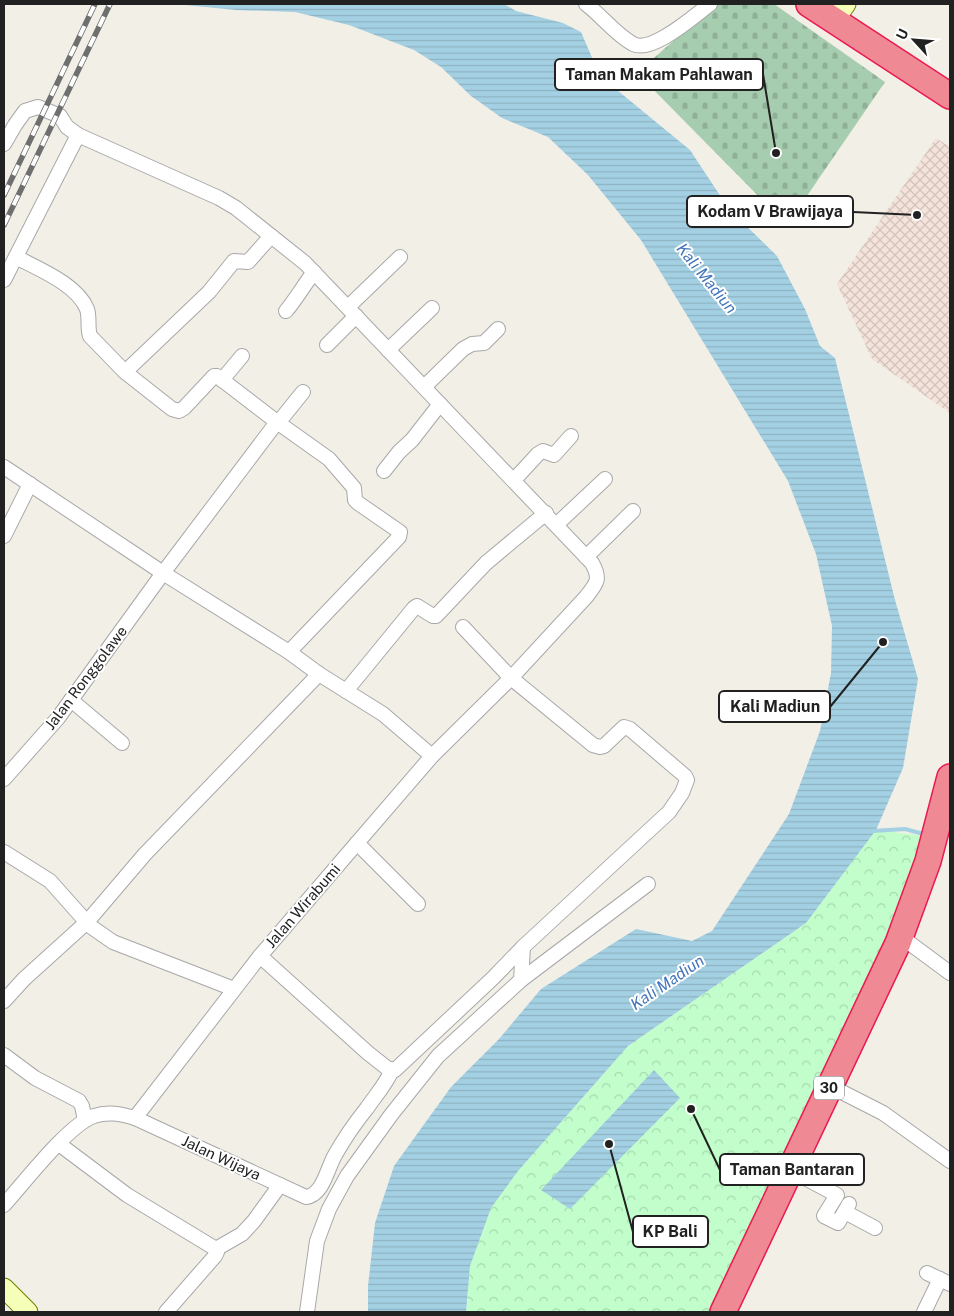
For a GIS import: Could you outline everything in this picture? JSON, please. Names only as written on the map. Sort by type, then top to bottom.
[{"type":"highway","points":[[808,4],[840,12],[950,96]]},
{"type":"highway","name":"30","points":[[723,1312],[900,936],[928,861],[945,807],[950,777]]},
{"type":"street","points":[[586,4],[634,45],[640,46],[660,39],[681,27],[710,4]]},
{"type":"street","points":[[4,144],[25,111],[38,108],[60,116],[66,127],[78,135],[219,198],[236,208],[305,263],[586,557],[633,511]]},
{"type":"street","points":[[4,280],[78,135]]},
{"type":"street","points":[[125,372],[209,292],[234,261],[248,262],[271,236]]},
{"type":"street","points":[[327,345],[352,312],[400,256]]},
{"type":"street","points":[[16,257],[54,277],[80,297],[88,310],[88,331],[90,336],[125,372],[175,411],[184,408],[214,376],[222,380],[277,423],[329,459],[354,488],[355,500],[400,532],[289,652]]},
{"type":"street","points":[[286,312],[314,272]]},
{"type":"street","points":[[388,350],[432,308]]},
{"type":"street","points":[[424,387],[463,349],[472,344],[484,343],[498,329]]},
{"type":"street","points":[[222,380],[242,356]]},
{"type":"street","name":"Jalan Ronggolawe","points":[[4,779],[58,718],[163,573],[277,423],[303,392]]},
{"type":"street","points":[[384,471],[412,440],[440,404]]},
{"type":"street","points":[[514,480],[538,454],[543,451],[554,455],[571,436]]},
{"type":"street","points":[[4,467],[163,573],[383,714],[432,756]]},
{"type":"street","points":[[556,525],[605,479]]},
{"type":"street","points":[[4,536],[30,484]]},
{"type":"street","points":[[346,691],[414,608],[417,606],[436,616],[486,562],[546,513]]},
{"type":"street","name":"Jalan Wirabumi","points":[[136,1118],[260,956],[432,756],[511,678],[586,597],[598,579],[596,571],[586,557]]},
{"type":"street","points":[[260,956],[368,1053],[387,1068],[392,1070],[400,1067],[523,948],[669,812],[682,794],[687,780],[685,776],[627,728],[624,728],[604,746],[593,745],[511,678],[463,627]]},
{"type":"street","points":[[4,1001],[24,979],[87,922],[145,854],[319,674]]},
{"type":"street","points":[[70,700],[122,743]]},
{"type":"street","points":[[357,843],[418,904]]},
{"type":"street","points":[[4,852],[50,881],[96,932],[113,942],[234,989]]},
{"type":"street","points":[[307,1312],[317,1241],[329,1209],[347,1176],[391,1115],[438,1056],[521,980],[648,884]]},
{"type":"street","points":[[900,936],[950,973]]},
{"type":"street","points":[[521,980],[523,948]]},
{"type":"street","points":[[4,1055],[35,1078],[79,1101],[85,1120]]},
{"type":"street","name":"Jalan Wijaya","points":[[136,1118],[306,1197],[313,1196],[318,1192],[339,1149],[353,1126],[388,1079],[392,1070]]},
{"type":"street","points":[[830,1086],[883,1113],[950,1161]]},
{"type":"street","points":[[4,1205],[74,1128],[85,1120],[92,1116],[110,1113],[136,1118]]},
{"type":"street","points":[[59,1144],[127,1195],[216,1249]]},
{"type":"street","points":[[790,1170],[837,1195],[824,1216],[838,1223],[847,1208],[875,1228]]},
{"type":"street","points":[[216,1249],[242,1234],[254,1221],[280,1185]]},
{"type":"street","points":[[166,1312],[215,1256],[216,1249]]},
{"type":"street","points":[[924,1312],[939,1278]]},
{"type":"street","points":[[4,1288],[28,1312]]},
{"type":"shaded area","points":[[936,138],[950,147],[950,413],[872,359],[837,284]]},
{"type":"green space","points":[[715,4],[774,4],[885,82],[787,225],[637,73]]},
{"type":"green space","points":[[876,830],[925,836],[897,923],[711,1312],[466,1312],[470,1266],[491,1208],[518,1171],[628,1046],[806,923]]},
{"type":"water","points":[[175,4],[504,4],[516,11],[563,23],[581,32],[600,76],[690,150],[729,209],[777,256],[805,309],[820,346],[835,358],[895,600],[918,679],[903,768],[876,830],[806,923],[628,1046],[518,1171],[491,1208],[470,1266],[466,1312],[368,1312],[368,1286],[375,1223],[394,1166],[451,1087],[499,1039],[541,989],[636,929],[692,941],[712,931],[789,814],[820,731],[831,673],[832,626],[816,554],[788,481],[641,240],[588,175],[548,137],[502,118],[471,96],[441,67],[414,50],[349,25],[295,12],[236,10]]},
{"type":"water","points":[[654,1070],[680,1098],[570,1209],[541,1190]]},
{"type":"waterway","points":[[872,831],[905,829],[927,835]]},
{"type":"railway","points":[[4,195],[95,4]]},
{"type":"railway","points":[[4,225],[110,4]]},
{"type":"place","name":"Taman Makam Pahlawan","points":[[776,153]]},
{"type":"place","name":"Kodam V Brawijaya","points":[[917,215]]},
{"type":"place","name":"Kali Madiun","points":[[883,642]]},
{"type":"place","name":"Taman Bantaran","points":[[691,1109]]},
{"type":"place","name":"KP Bali","points":[[609,1144]]}]
